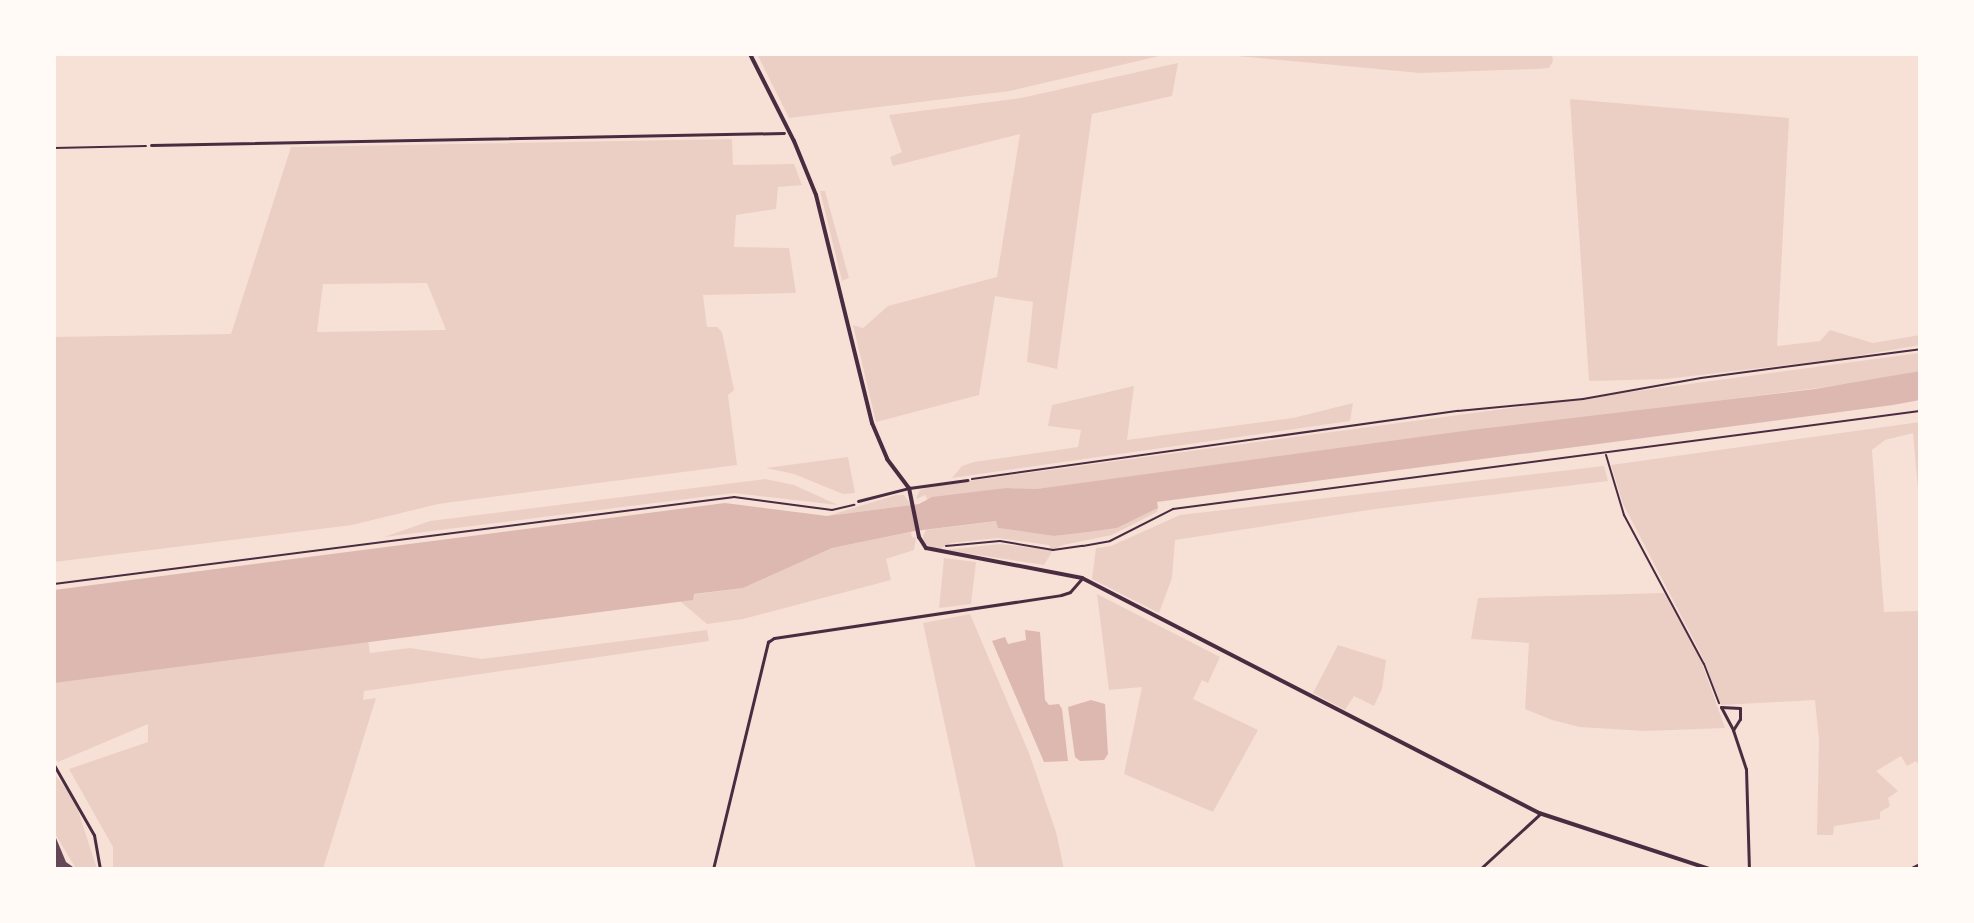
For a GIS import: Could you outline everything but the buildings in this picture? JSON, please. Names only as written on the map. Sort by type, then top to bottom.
[{"type":"street","points":[[750,54],[794,141],[816,195],[878,439],[887,459],[915,500],[919,537],[934,552],[1082,578],[1539,813],[1709,869]]},
{"type":"street","points":[[151,145],[784,133]]},
{"type":"street","points":[[856,503],[909,488],[967,480]]},
{"type":"street","points":[[713,869],[768,642],[774,638],[1061,595],[1070,592],[1082,578]]},
{"type":"street","points":[[1721,707],[1740,708],[1740,719],[1733,730]]},
{"type":"street","points":[[1721,707],[1733,730],[1748,785],[1749,869]]},
{"type":"street","points":[[54,765],[94,835],[100,869]]},
{"type":"street","points":[[1480,869],[1529,827],[1539,813]]},
{"type":"street","points":[[1912,869],[1920,865]]},
{"type":"path","points":[[54,148],[151,145]]},
{"type":"path","points":[[967,480],[1443,412],[1583,399],[1701,378],[1920,349]]},
{"type":"path","points":[[934,552],[950,545],[1000,541],[1053,550],[1083,546],[1110,541],[1173,509],[1920,411]]},
{"type":"path","points":[[1605,454],[1624,515],[1704,664],[1721,707]]},
{"type":"path","points":[[54,584],[734,497],[832,510],[856,503]]},
{"type":"shaded area","points":[[757,54],[1168,54],[1010,91],[789,118]]},
{"type":"shaded area","points":[[1215,54],[1552,54],[1553,61],[1549,68],[1420,73]]},
{"type":"shaded area","points":[[1178,63],[1172,96],[1092,114],[1057,369],[1027,362],[1033,302],[995,296],[979,395],[876,422],[853,325],[863,328],[888,306],[997,277],[1020,134],[893,166],[890,157],[902,152],[889,115],[1021,98]]},
{"type":"shaded area","points":[[1570,99],[1789,118],[1777,346],[1820,341],[1830,330],[1873,343],[1920,335],[1920,345],[1839,359],[1666,379],[1589,381]]},
{"type":"shaded area","points":[[732,139],[733,165],[794,164],[802,185],[778,187],[776,209],[736,215],[734,247],[789,248],[796,293],[703,295],[707,327],[717,327],[722,332],[734,390],[728,395],[737,465],[438,504],[352,525],[54,562],[54,337],[231,334],[291,147]],"holes":[[[427,283],[446,330],[317,332],[323,284]]]},
{"type":"shaded area","points":[[820,191],[825,191],[849,278],[842,281]]},
{"type":"shaded area","points":[[1920,353],[1920,371],[1863,382],[1036,489],[1006,488],[928,500],[925,495],[917,499],[920,490],[930,486]]},
{"type":"shaded area","points":[[1920,371],[1920,400],[1893,405],[1157,502],[1158,508],[1117,528],[1089,532],[1054,536],[998,528],[996,521],[915,531],[832,548],[743,588],[694,594],[693,600],[54,683],[54,590],[725,503],[827,516],[919,504],[932,497],[1006,488],[1036,489],[1471,430],[1815,389]]},
{"type":"shaded area","points":[[1134,386],[1127,440],[1293,418],[1353,403],[1350,421],[952,478],[962,466],[974,462],[1078,447],[1081,430],[1048,426],[1052,405]]},
{"type":"shaded area","points":[[1920,422],[1920,513],[1913,433],[1885,440],[1872,450],[1884,612],[1920,611],[1920,767],[1916,761],[1907,766],[1901,756],[1876,771],[1898,791],[1888,798],[1890,806],[1880,812],[1880,819],[1834,826],[1833,835],[1817,835],[1819,740],[1815,700],[1721,705],[1702,656],[1623,504],[1611,465]]},
{"type":"shaded area","points":[[848,457],[855,493],[843,494],[794,474],[766,468]]},
{"type":"shaded area","points":[[1604,466],[1608,481],[1375,509],[1175,540],[1172,578],[1159,613],[1092,579],[1096,548],[1111,546],[1180,515]]},
{"type":"shaded area","points":[[765,479],[794,485],[838,505],[734,493],[384,537],[430,521]]},
{"type":"shaded area","points":[[904,495],[911,505],[827,516]]},
{"type":"shaded area","points":[[1158,508],[1157,512],[1112,535],[1053,550],[1044,565],[945,550],[1000,544],[1052,550],[1049,545],[997,538],[951,543],[938,550],[925,544],[923,536],[926,530],[997,521],[998,528],[1054,536],[1089,532],[1117,528]]},
{"type":"shaded area","points":[[911,532],[912,537],[916,538],[914,550],[886,559],[891,580],[743,619],[707,624],[675,597],[743,588],[832,548]]},
{"type":"shaded area","points":[[944,558],[976,562],[971,604],[939,608]]},
{"type":"shaded area","points":[[1664,593],[1699,655],[1725,728],[1645,731],[1580,727],[1552,720],[1525,709],[1529,643],[1471,639],[1478,598]]},
{"type":"shaded area","points":[[1097,594],[1220,657],[1208,683],[1202,680],[1193,699],[1258,730],[1213,812],[1124,774],[1142,687],[1109,690]]},
{"type":"shaded area","points":[[970,614],[1029,753],[1056,832],[1064,869],[976,869],[923,623]]},
{"type":"shaded area","points":[[707,630],[709,641],[364,691],[363,700],[376,698],[323,869],[113,869],[113,847],[69,769],[148,742],[148,724],[58,762],[54,758],[54,680],[368,640],[370,653],[410,648],[482,659]]},
{"type":"shaded area","points":[[1025,630],[1040,632],[1045,700],[1049,705],[1059,704],[1062,709],[1068,761],[1044,762],[992,641],[1005,637],[1008,644],[1026,640]]},
{"type":"shaded area","points":[[1338,645],[1386,660],[1382,689],[1374,706],[1354,696],[1345,710],[1313,693]]},
{"type":"shaded area","points":[[1091,700],[1105,704],[1108,754],[1104,760],[1080,761],[1075,757],[1068,707]]},
{"type":"shaded area","points":[[54,773],[75,801],[97,869],[72,869],[75,867],[54,832]]}]
